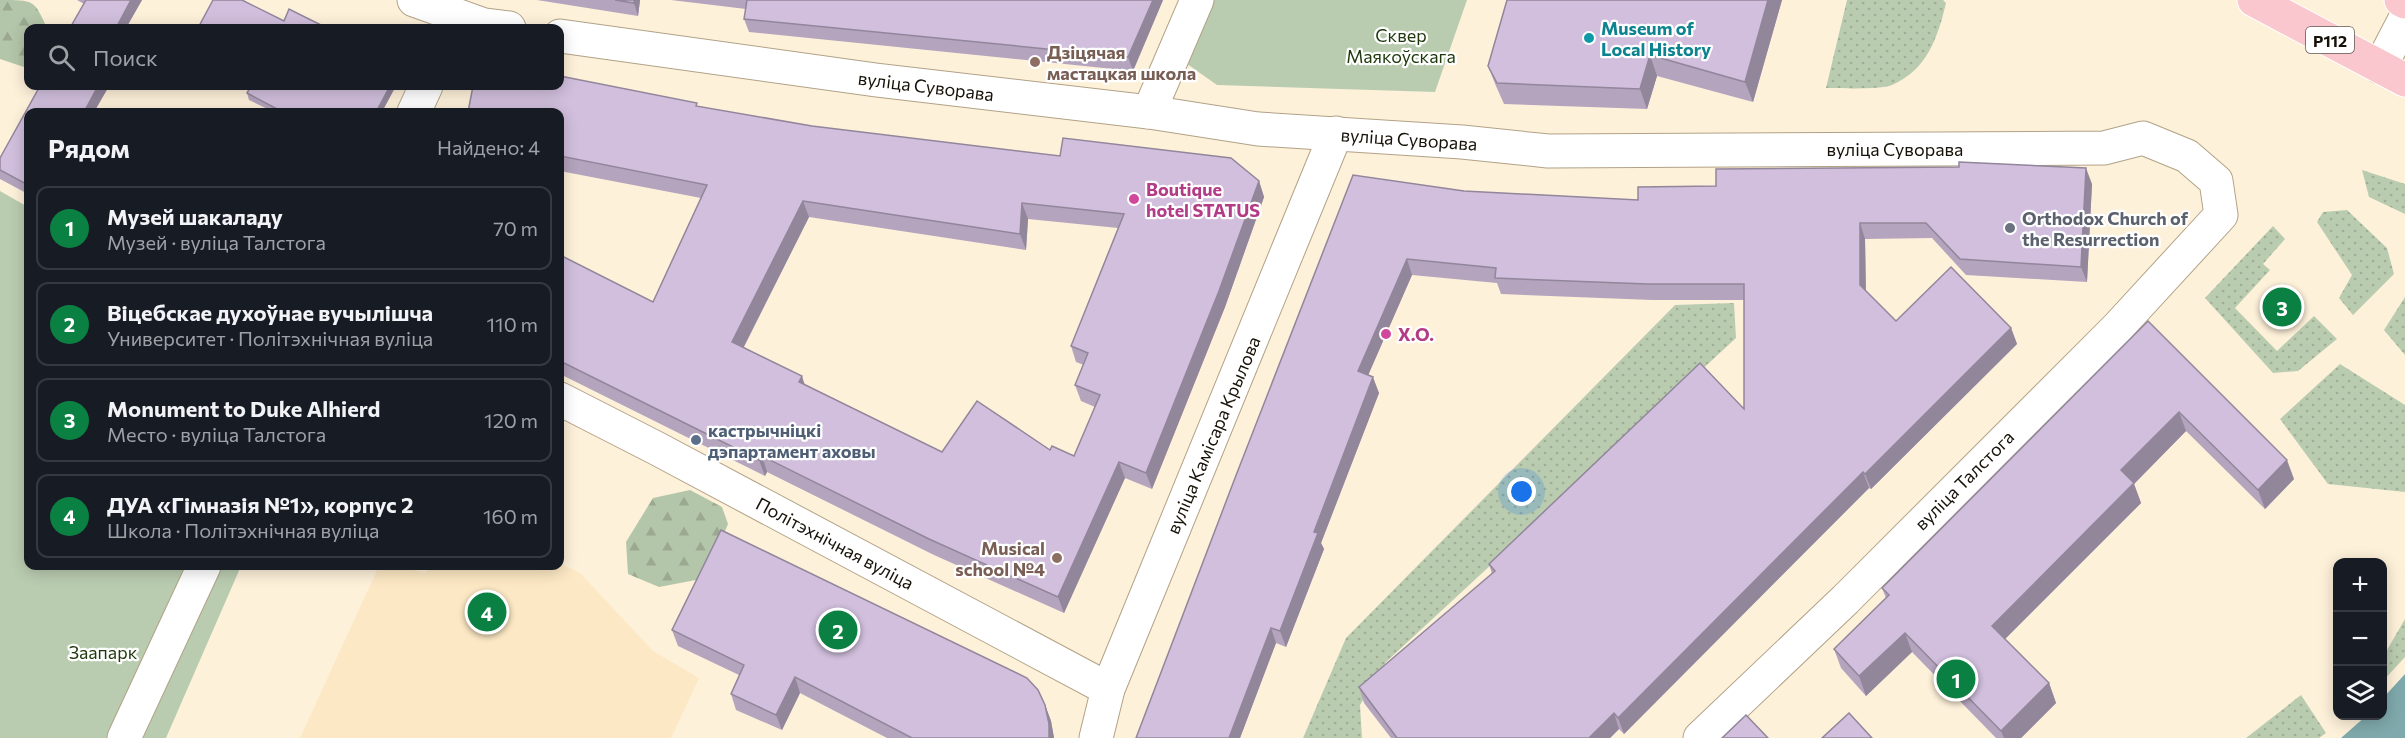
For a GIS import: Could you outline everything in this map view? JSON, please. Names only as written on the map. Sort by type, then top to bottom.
[{"type":"main road","name":"Р112","points":[[2254,0],[2392,74]]},
{"type":"main road","points":[[2401,0],[2405,2]]},
{"type":"street","points":[[414,0],[482,24]]},
{"type":"street","points":[[1149,112],[1197,0]]},
{"type":"street","points":[[2392,74],[2405,19]]},
{"type":"street","name":"вуліца Суворава","points":[[564,37],[876,80],[1149,112],[1258,129],[1462,142],[1548,151],[2104,148],[2143,138],[2187,156],[2216,181],[2221,215]]},
{"type":"street","points":[[416,108],[424,90]]},
{"type":"street","name":"вуліца Камісара Крылова","points":[[1096,738],[1108,689],[1336,133]]},
{"type":"street","name":"вуліца Талстога","points":[[1700,738],[1836,609],[2118,327],[2221,215]]},
{"type":"street","name":"Політэхнічная вуліца","points":[[564,401],[1108,689]]},
{"type":"street","points":[[124,738],[202,570]]},
{"type":"shaded area","points":[[564,565],[580,573],[653,651],[699,678],[671,738],[300,738],[377,570],[415,570],[425,573],[427,570],[564,570]]},
{"type":"green space","points":[[0,0],[27,1],[36,7],[45,24],[24,24],[24,67],[0,59]]},
{"type":"green space","name":"Сквер Маякоўскага","points":[[1185,0],[1467,0],[1435,92],[1217,85],[1163,47]]},
{"type":"green space","points":[[1847,0],[1943,0],[1946,3],[1935,40],[1929,51],[1914,71],[1904,79],[1878,88],[1826,88]]},
{"type":"green space","points":[[2362,170],[2405,184],[2405,214],[2369,197]]},
{"type":"green space","name":"Заапарк","points":[[0,191],[24,205],[24,570],[239,570],[166,738],[0,738]]},
{"type":"green space","points":[[2347,210],[2387,248],[2394,274],[2353,315],[2339,298],[2352,275],[2317,222],[2323,212]]},
{"type":"green space","points":[[2273,226],[2285,239],[2263,264],[2270,270],[2235,308],[2277,351],[2314,316],[2337,339],[2298,371],[2273,373],[2205,298]]},
{"type":"green space","points":[[2405,297],[2405,355],[2384,330]]},
{"type":"green space","points":[[1734,303],[1736,338],[1386,662],[1360,705],[1362,738],[1303,738],[1346,638],[1675,305]]},
{"type":"green space","points":[[2340,364],[2405,405],[2405,492],[2328,484],[2280,419]]},
{"type":"green space","points":[[690,490],[722,507],[728,524],[715,555],[696,580],[659,587],[628,574],[626,542],[653,498]]},
{"type":"green space","points":[[2405,619],[2405,657],[2387,677],[2387,650]]},
{"type":"green space","points":[[2301,695],[2326,733],[2319,738],[2246,738]]},
{"type":"water","points":[[2405,674],[2405,738],[2341,738],[2361,720],[2387,720],[2387,694]]},
{"type":"building","points":[[86,0],[131,0],[118,24],[72,24]]},
{"type":"building","points":[[213,0],[242,0],[284,21],[289,9],[319,24],[200,24]]},
{"type":"building","points":[[615,0],[634,0],[634,3]]},
{"type":"building","name":"Дзіцячая мастацкая школа","points":[[747,0],[1153,0],[1128,57],[744,19]]},
{"type":"building","name":"Museum of Local History","points":[[1507,0],[1768,0],[1745,82],[1650,55],[1640,89],[1497,83],[1488,66]]},
{"type":"building","points":[[564,77],[697,103],[696,106],[812,126],[1060,156],[1063,138],[1231,158],[1259,181],[1219,291],[1146,473],[1119,462],[1058,597],[929,539],[762,456],[759,460],[564,363],[564,257],[653,302],[707,185],[564,157],[564,108],[469,108],[472,90],[564,90]],"holes":[[[803,201],[1020,234],[1022,203],[1124,214],[1071,346],[1088,353],[1075,385],[1100,395],[1074,456],[1052,446],[1050,450],[977,401],[942,452],[799,382],[802,376],[732,342]]]},
{"type":"building","points":[[38,90],[96,90],[86,108],[28,108]]},
{"type":"building","points":[[249,90],[388,90],[378,108],[275,108],[247,93]]},
{"type":"building","points":[[24,115],[24,183],[0,170],[0,158]]},
{"type":"building","points":[[1959,162],[2086,168],[2081,267],[1960,259],[1926,223],[1860,223],[1860,285],[1896,321],[1951,267],[2011,328],[1865,474],[1863,472],[1618,718],[1614,713],[1589,738],[1397,738],[1359,687],[1495,571],[1489,564],[1700,363],[1744,409],[1744,284],[1647,284],[1495,278],[1496,268],[1407,259],[1358,371],[1373,377],[1314,532],[1318,533],[1280,631],[1271,628],[1229,738],[1136,738],[1353,175],[1464,191],[1638,200],[1638,187],[1716,186],[1716,169],[1959,167]]},
{"type":"building","points":[[2148,321],[2287,460],[2258,490],[2179,412],[2121,470],[2134,483],[1992,626],[2049,683],[2001,731],[1905,633],[1859,676],[1834,649],[1889,595],[1882,588]]},
{"type":"building","points":[[721,530],[1027,678],[1038,690],[1045,705],[1049,738],[912,738],[795,677],[776,715],[731,694],[744,665],[672,630]]},
{"type":"building","points":[[1849,713],[1872,738],[1822,738]]},
{"type":"building","points":[[1746,715],[1768,738],[1722,738]]},
{"type":"place","name":"Museum of Local History","points":[[1589,38]]},
{"type":"place","name":"Дзіцячая мастацкая школа","points":[[1035,62]]},
{"type":"place","name":"Boutique hotel STATUS","points":[[1134,199]]},
{"type":"place","name":"Orthodox Church of the Resurrection","points":[[2010,228]]},
{"type":"place","name":"Monument to Duke Alhierd","points":[[2282,307]]},
{"type":"place","name":"X.O.","points":[[1386,334]]},
{"type":"place","name":"кастрычніцкі дэпартамент аховы","points":[[696,440]]},
{"type":"place","name":"Musical school №4","points":[[1057,558]]},
{"type":"place","name":"ДУА «Гімназія №1», корпус 2","points":[[487,612]]},
{"type":"place","name":"Віцебскае духоўнае вучылішча","points":[[838,630]]},
{"type":"place","name":"Музей шакаладу","points":[[1956,679]]}]
